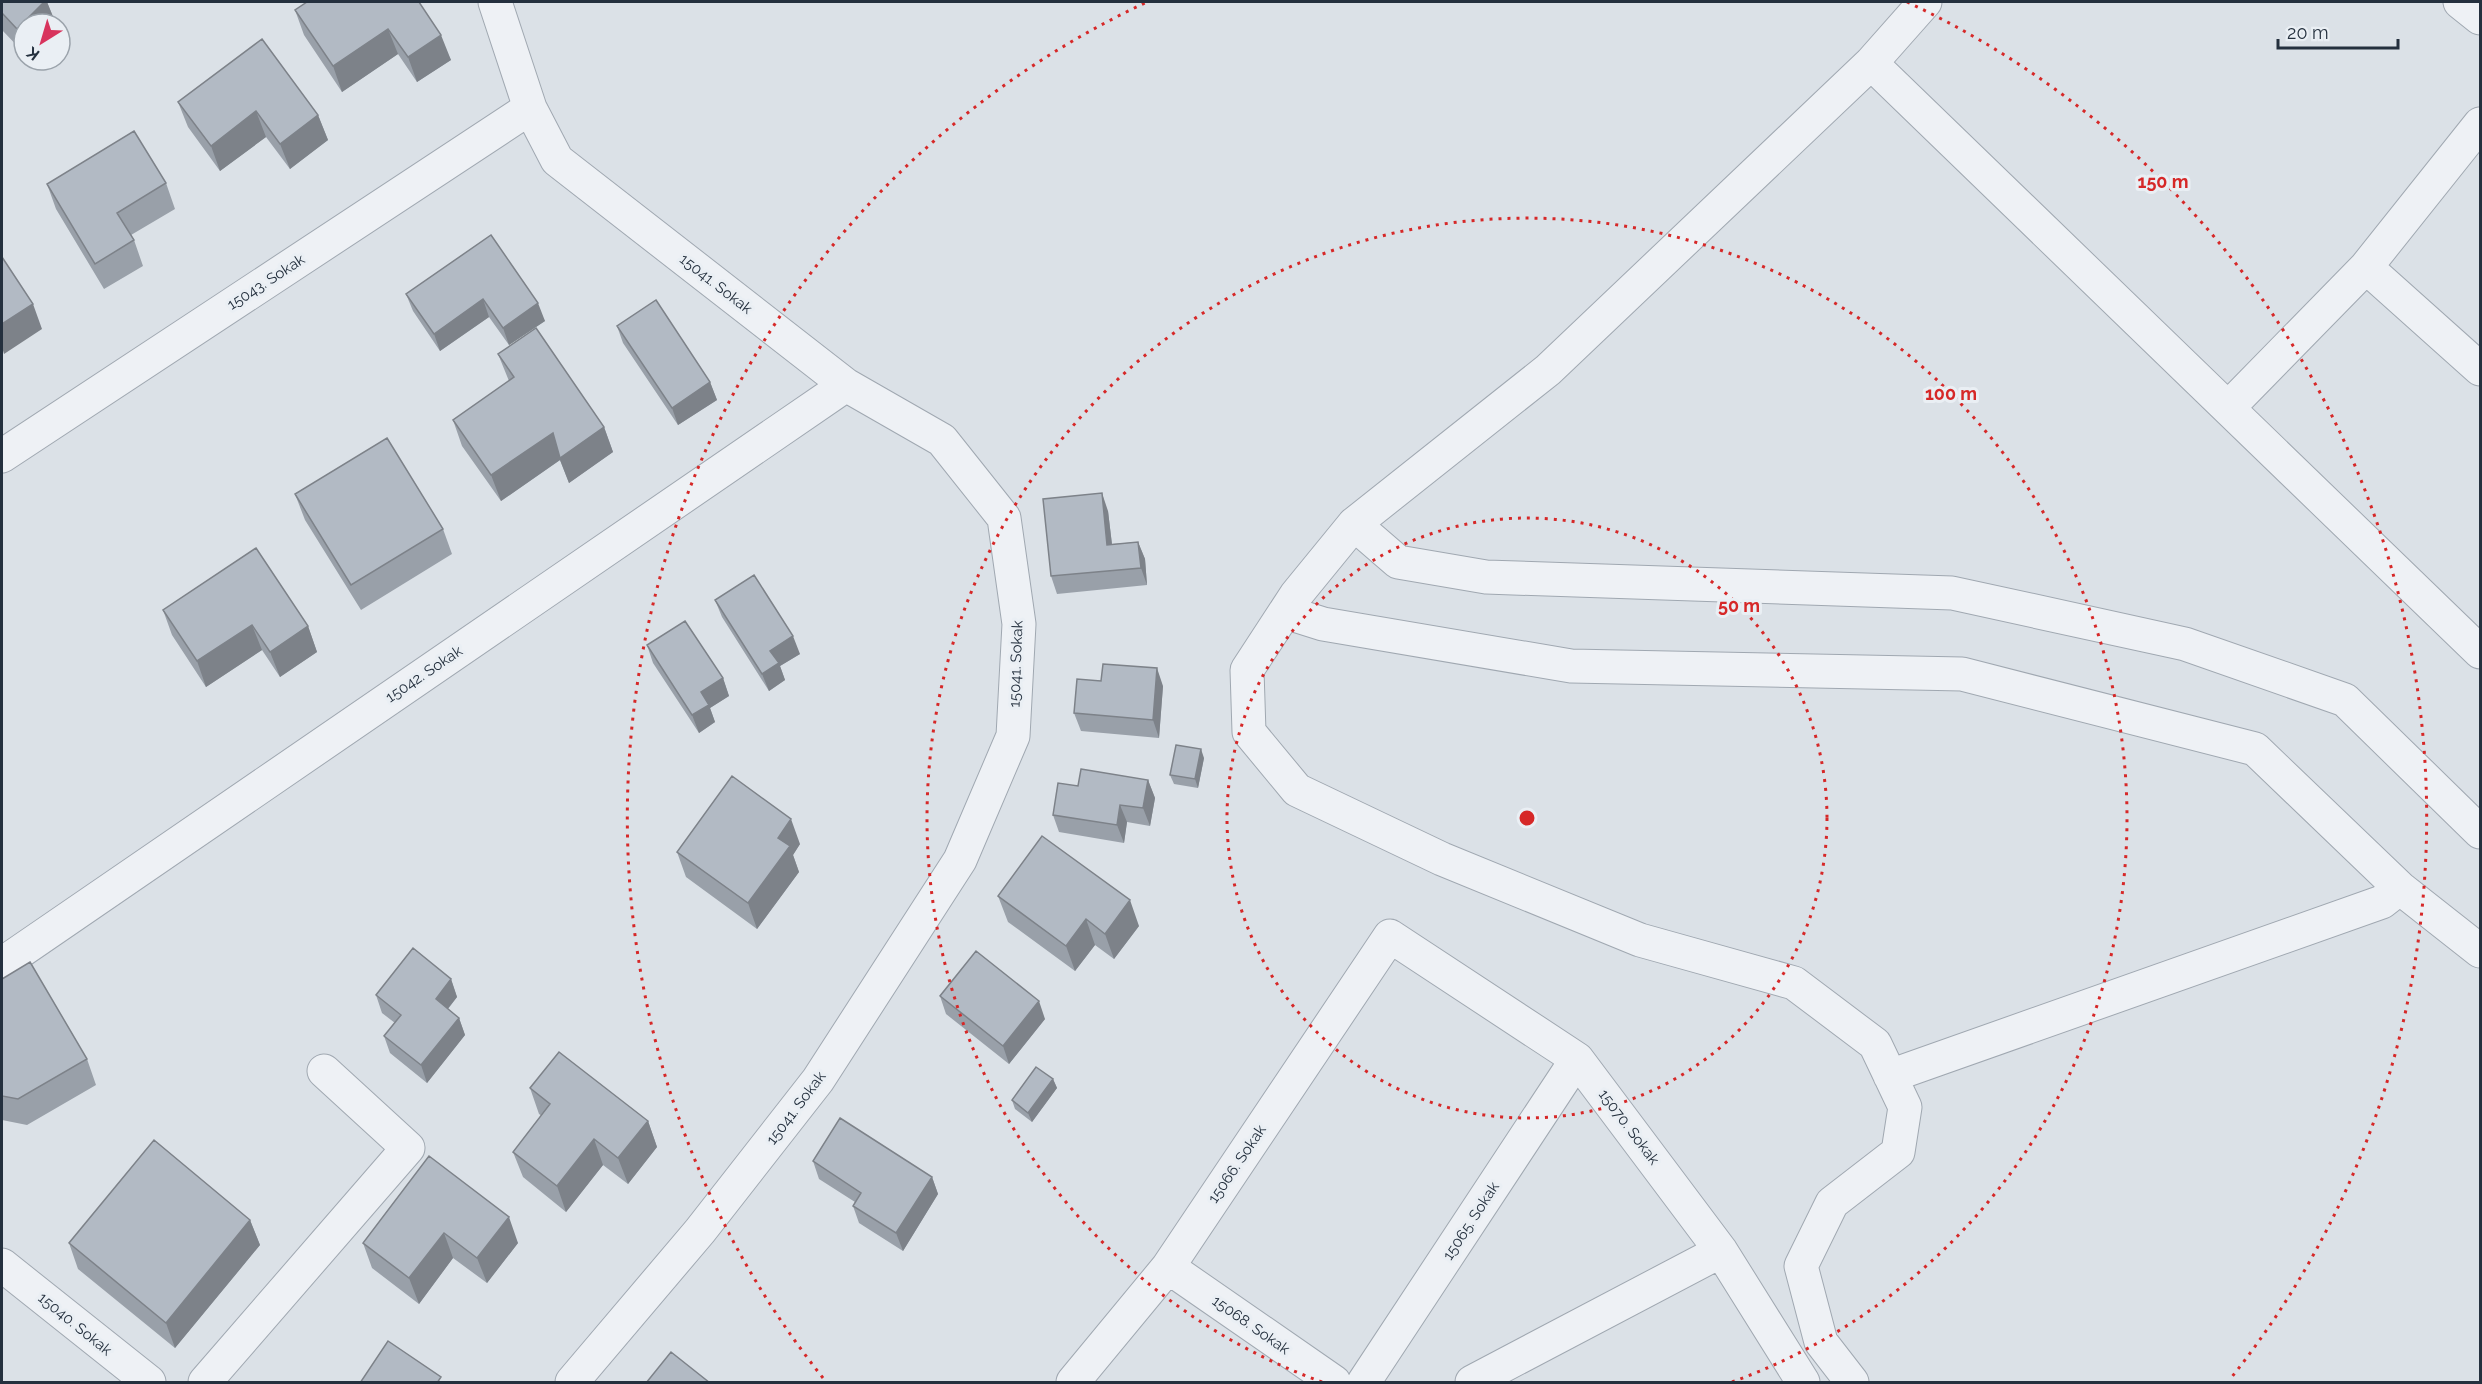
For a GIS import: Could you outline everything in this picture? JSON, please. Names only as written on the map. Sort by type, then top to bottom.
[{"type":"street","name":"15041. Sokak","points":[[495,2],[530,108],[557,160],[846,385],[942,440],[1004,518],[1019,624],[1013,736],[960,860],[818,1080],[700,1231],[572,1383]]},
{"type":"street","points":[[1852,1383],[1821,1342],[1801,1266],[1832,1203],[1898,1152],[1905,1107],[1875,1044],[1794,983],[1640,940],[1442,859],[1297,790],[1249,732],[1248,670],[1291,604],[1354,524],[1548,370],[1871,63],[1925,2]]},
{"type":"street","points":[[2460,2],[2481,18]]},
{"type":"street","points":[[1871,63],[2481,652]]},
{"type":"street","name":"15043. Sokak","points":[[2,456],[530,108]]},
{"type":"street","points":[[2228,408],[2366,267],[2481,124]]},
{"type":"street","points":[[2366,267],[2481,369]]},
{"type":"street","name":"15042. Sokak","points":[[2,964],[846,385]]},
{"type":"street","points":[[1354,524],[1398,562],[1486,577],[1952,593],[2185,644],[2345,700],[2481,832]]},
{"type":"street","points":[[1291,604],[1323,624],[1571,666],[1962,674],[2255,750],[2400,888],[2481,951]]},
{"type":"street","points":[[1890,1076],[2382,902],[2400,888]]},
{"type":"street","name":"15070. Sokak","points":[[1390,936],[1577,1059],[1721,1251],[1803,1383]]},
{"type":"street","name":"15066. Sokak","points":[[1073,1383],[1168,1267],[1390,936]]},
{"type":"street","name":"15065. Sokak","points":[[1364,1383],[1577,1059]]},
{"type":"street","points":[[205,1383],[408,1149],[324,1071]]},
{"type":"street","points":[[1472,1383],[1721,1251]]},
{"type":"street","name":"15040. Sokak","points":[[2,1264],[149,1383]]},
{"type":"street","name":"15068. Sokak","points":[[1168,1267],[1334,1383]]},
{"type":"building","points":[[2,2],[44,2],[34,12],[12,12],[12,24],[2,13]]},
{"type":"building","points":[[307,2],[419,2],[441,35],[408,57],[388,29],[333,66],[295,10]]},
{"type":"building","points":[[262,39],[318,115],[280,144],[256,111],[211,146],[178,102]]},
{"type":"building","points":[[134,131],[166,183],[117,213],[134,240],[95,264],[47,184]]},
{"type":"building","points":[[491,235],[538,303],[503,328],[483,299],[434,334],[406,294]]},
{"type":"building","points":[[2,257],[33,304],[2,324]]},
{"type":"building","points":[[656,300],[710,382],[672,408],[617,326]]},
{"type":"building","points":[[536,328],[604,427],[560,458],[553,433],[491,475],[453,420],[514,377],[498,354]]},
{"type":"building","points":[[387,438],[443,529],[351,585],[295,494]]},
{"type":"building","points":[[1102,493],[1107,545],[1138,542],[1141,568],[1051,576],[1043,499]]},
{"type":"building","points":[[256,548],[308,626],[270,652],[252,625],[197,661],[163,610]]},
{"type":"building","points":[[754,575],[793,636],[770,651],[779,663],[762,674],[715,600]]},
{"type":"building","points":[[685,621],[723,678],[701,692],[709,705],[692,715],[647,645]]},
{"type":"building","points":[[1103,664],[1157,668],[1153,720],[1074,713],[1077,679],[1101,681]]},
{"type":"building","points":[[1176,745],[1201,749],[1195,779],[1170,775]]},
{"type":"building","points":[[1081,769],[1148,780],[1143,808],[1120,805],[1117,825],[1053,815],[1058,783],[1078,786]]},
{"type":"building","points":[[732,776],[791,819],[778,838],[790,846],[748,903],[677,852]]},
{"type":"building","points":[[1042,836],[1130,900],[1105,934],[1086,919],[1066,946],[998,896]]},
{"type":"building","points":[[413,948],[451,979],[436,999],[459,1018],[421,1065],[384,1036],[401,1015],[376,995]]},
{"type":"building","points":[[976,951],[1039,1001],[1003,1046],[940,996]]},
{"type":"building","points":[[30,962],[87,1059],[18,1099],[2,1096],[2,979]]},
{"type":"building","points":[[559,1052],[648,1121],[618,1158],[594,1139],[557,1186],[513,1152],[550,1104],[530,1088]]},
{"type":"building","points":[[1036,1067],[1053,1079],[1028,1113],[1012,1100]]},
{"type":"building","points":[[840,1118],[932,1177],[896,1233],[853,1206],[861,1193],[813,1161]]},
{"type":"building","points":[[154,1140],[250,1220],[166,1323],[69,1243]]},
{"type":"building","points":[[429,1156],[509,1217],[477,1258],[444,1233],[409,1278],[363,1243]]},
{"type":"building","points":[[388,1341],[441,1377],[437,1383],[360,1383]]},
{"type":"building","points":[[671,1352],[710,1383],[646,1383]]}]
